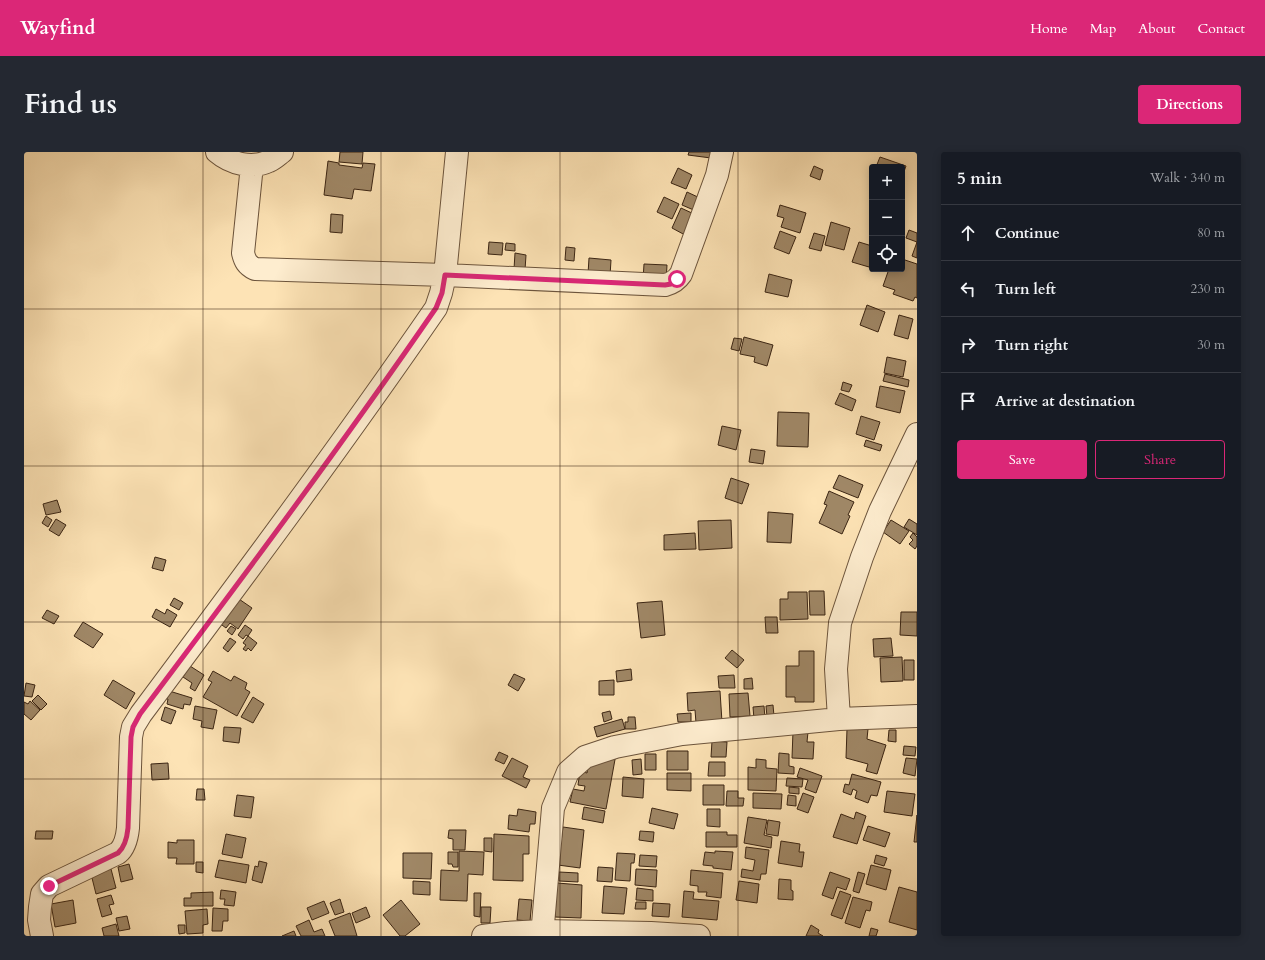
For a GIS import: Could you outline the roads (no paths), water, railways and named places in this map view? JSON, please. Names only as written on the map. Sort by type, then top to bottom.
[{"type":"street","points":[[217,152],[233,162],[252,165],[270,161],[282,152]]},
{"type":"street","points":[[24,891],[49,886],[118,853],[123,849],[127,838],[128,828],[131,737],[133,727],[140,714],[258,558],[379,391],[436,308],[442,293],[445,275],[457,152]]},
{"type":"street","points":[[252,165],[243,253],[245,261],[254,269],[445,275],[665,285],[671,284],[681,274],[717,176],[722,152]]},
{"type":"street","points":[[839,720],[836,669],[840,623],[862,557],[880,511],[917,434]]},
{"type":"street","points":[[542,933],[553,808],[568,772],[586,757],[615,747],[682,734],[839,720],[917,716]]},
{"type":"street","points":[[42,936],[39,920],[40,907],[42,894],[49,886]]},
{"type":"street","points":[[483,936],[506,933],[651,933],[699,936]]}]
